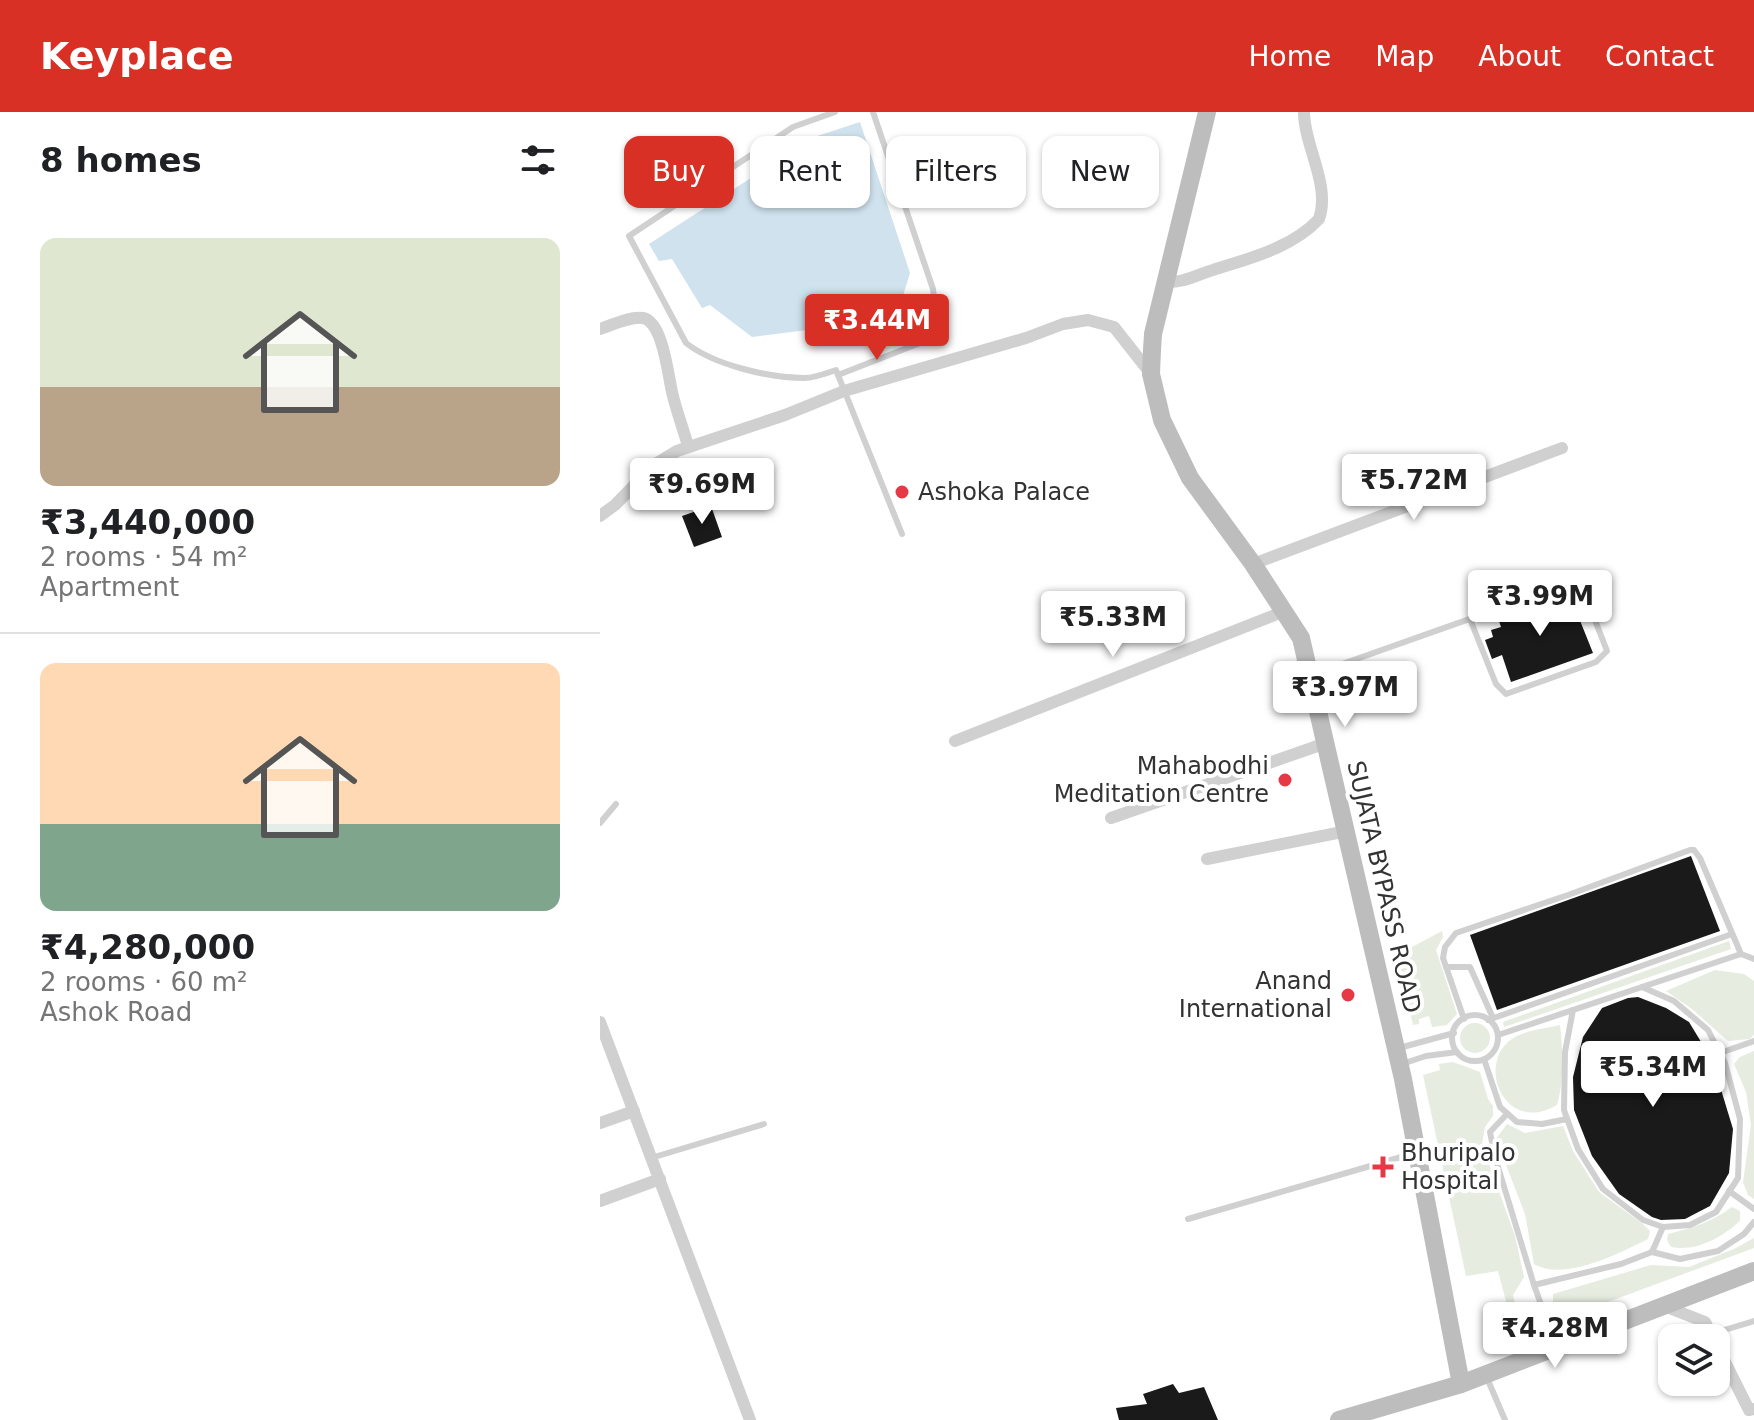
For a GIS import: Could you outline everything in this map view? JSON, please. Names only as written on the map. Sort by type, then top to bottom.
[{"type":"street","name":"SUJATA BYPASS ROAD","points":[[1207,112],[1176,282],[1153,334],[1151,374],[1162,420],[1190,478],[1253,564],[1301,638],[1398,1057],[1461,1384]]},
{"type":"street","points":[[1176,282],[1298,238],[1319,219],[1321,200],[1317,168],[1304,123],[1304,112]]},
{"type":"street","points":[[600,329],[641,318],[655,328],[662,344],[672,393],[688,446]]},
{"type":"street","points":[[600,516],[654,465],[688,446],[785,415],[844,391],[1026,338],[1063,324],[1088,320],[1114,327],[1151,374]]},
{"type":"street","points":[[1253,564],[1562,448]]},
{"type":"street","points":[[955,741],[1285,611]]},
{"type":"street","points":[[1111,818],[1326,743]]},
{"type":"street","points":[[1207,859],[1347,831]]},
{"type":"street","points":[[600,1022],[606,1056],[634,1111],[750,1420]]},
{"type":"street","points":[[600,1123],[634,1111]]},
{"type":"street","points":[[600,1201],[660,1179]]},
{"type":"street","points":[[1339,1420],[1461,1384],[1754,1271]]},
{"type":"street","points":[[1664,1306],[1706,1324]]},
{"type":"street","points":[[1730,1373],[1749,1410],[1754,1409]]},
{"type":"lane","points":[[835,112],[793,127],[629,236],[686,343],[701,355],[743,369],[807,378],[836,370],[902,534]]},
{"type":"lane","points":[[838,375],[920,343],[928,335],[929,323],[936,314],[933,289],[873,112]]},
{"type":"lane","points":[[1310,676],[1470,619],[1569,586],[1586,597],[1607,651],[1596,662],[1506,694],[1496,684],[1470,619]]},
{"type":"lane","points":[[600,823],[616,804]]},
{"type":"lane","points":[[1464,1019],[1443,958],[1445,947],[1456,933],[1690,850],[1694,850],[1700,858],[1741,954]]},
{"type":"lane","points":[[1446,967],[1470,967],[1491,1019],[1496,1028],[1495,1050],[1484,1059],[1469,1060],[1453,1045],[1454,1033],[1464,1019],[1478,1016],[1491,1019],[1732,934]]},
{"type":"lane","points":[[1498,1035],[1741,954],[1754,958]]},
{"type":"lane","points":[[1573,1010],[1565,1052],[1564,1110],[1578,1149],[1603,1189],[1643,1220],[1663,1227],[1690,1225],[1716,1212],[1738,1178],[1740,1119],[1720,1053],[1708,1030],[1674,1001],[1642,987]]},
{"type":"lane","points":[[1398,1057],[1454,1033]]},
{"type":"lane","points":[[1720,1053],[1754,1041]]},
{"type":"lane","points":[[1398,1057],[1457,1052]]},
{"type":"lane","points":[[1484,1059],[1500,1107],[1517,1122],[1542,1124],[1567,1119]]},
{"type":"lane","points":[[1507,1114],[1490,1132],[1495,1157],[1556,1347]]},
{"type":"lane","points":[[651,1158],[764,1124]]},
{"type":"lane","points":[[1188,1219],[1417,1152]]},
{"type":"lane","points":[[1729,1191],[1754,1209]]},
{"type":"lane","points":[[1534,1285],[1621,1264],[1652,1252],[1680,1259],[1718,1251],[1744,1234],[1754,1222]]},
{"type":"lane","points":[[1652,1252],[1663,1227]]},
{"type":"lane","points":[[1730,1332],[1754,1321]]},
{"type":"lane","points":[[1486,1374],[1505,1420]]},
{"type":"shaded area","points":[[1442,931],[1443,937],[1436,950],[1457,1014],[1447,1025],[1432,1027],[1429,1016],[1413,1025],[1397,955]]},
{"type":"shaded area","points":[[1729,941],[1731,949],[1504,1027],[1503,1022]]},
{"type":"shaded area","points":[[1715,970],[1744,974],[1754,981],[1754,1034],[1750,1039],[1728,1041],[1666,991]]},
{"type":"shaded area","points":[[1475,1023],[1486,1027],[1490,1038],[1486,1049],[1475,1053],[1464,1049],[1460,1038],[1464,1027]]},
{"type":"shaded area","points":[[1560,1025],[1562,1066],[1557,1105],[1539,1112],[1523,1111],[1510,1104],[1501,1093],[1496,1079],[1496,1064],[1501,1050],[1517,1036]]},
{"type":"shaded area","points":[[1754,1051],[1754,1199],[1748,1195],[1743,1182],[1751,1125],[1746,1092],[1734,1064],[1740,1057]]},
{"type":"shaded area","points":[[1453,1062],[1480,1072],[1493,1106],[1493,1116],[1485,1127],[1482,1144],[1515,1236],[1524,1277],[1513,1295],[1520,1321],[1512,1324],[1498,1271],[1466,1276],[1423,1075],[1440,1070],[1439,1064]]},
{"type":"shaded area","points":[[1507,1124],[1525,1133],[1563,1126],[1573,1151],[1599,1192],[1643,1224],[1650,1231],[1648,1239],[1576,1268],[1547,1269],[1534,1264],[1525,1214],[1496,1139]]},
{"type":"shaded area","points":[[1732,1207],[1740,1211],[1740,1221],[1725,1233],[1700,1245],[1671,1247],[1668,1234],[1702,1224]]},
{"type":"shaded area","points":[[1754,1238],[1754,1248],[1559,1320],[1553,1309],[1553,1294],[1651,1265],[1689,1267]]},
{"type":"water","points":[[860,122],[865,136],[817,136]]},
{"type":"water","points":[[870,152],[910,273],[902,299],[903,314],[885,320],[752,337],[710,305],[702,308],[672,259],[659,261],[649,244],[705,208],[734,208],[734,189],[750,179],[750,208],[870,208]]},
{"type":"building","points":[[711,506],[722,537],[694,547],[682,516]]},
{"type":"building","points":[[1569,593],[1593,653],[1511,682],[1502,655],[1492,659],[1485,640],[1493,637],[1491,630],[1501,627],[1498,618]]},
{"type":"building","points":[[1691,856],[1720,931],[1497,1010],[1470,935]]},
{"type":"building","points":[[1638,997],[1666,1008],[1689,1022],[1712,1060],[1733,1129],[1729,1173],[1710,1206],[1685,1219],[1661,1220],[1652,1217],[1619,1194],[1592,1156],[1574,1110],[1573,1077],[1583,1037],[1602,1008]]},
{"type":"building","points":[[1173,1384],[1179,1393],[1204,1387],[1218,1420],[1119,1420],[1116,1408],[1147,1404],[1143,1394]]},
{"type":"place","name":"Ashoka Palace","points":[[902,492]]},
{"type":"place","name":"Mahabodhi Meditation Centre","points":[[1285,780]]},
{"type":"place","name":"Anand International","points":[[1348,995]]},
{"type":"place","name":"Bhuripalo Hospital","points":[[1383,1167]]}]
